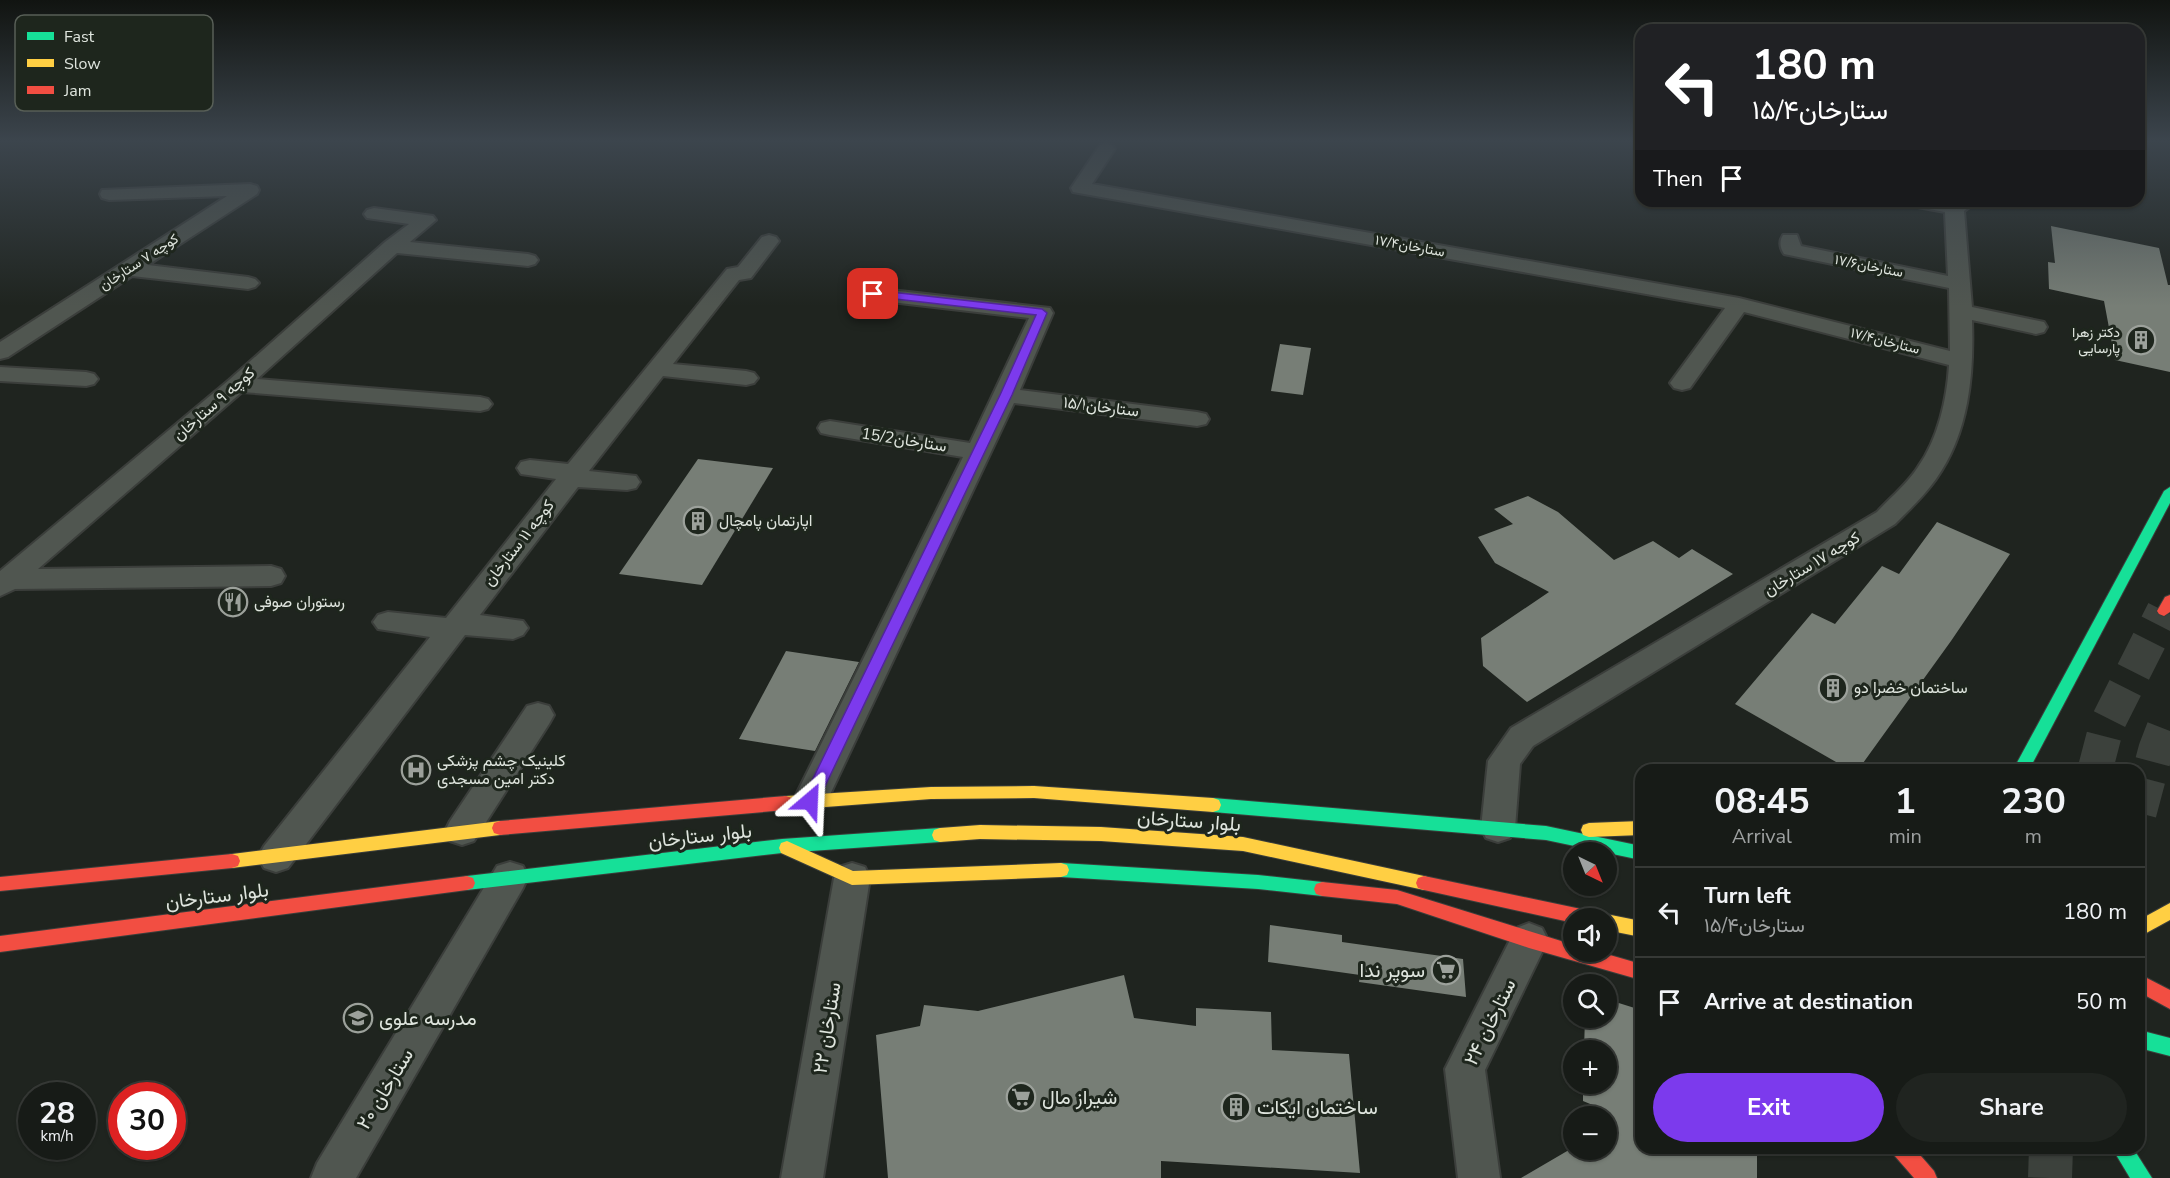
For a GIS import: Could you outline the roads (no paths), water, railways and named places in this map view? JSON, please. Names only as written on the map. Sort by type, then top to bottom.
[{"type":"main road","points":[[2024,764],[2170,491]]},
{"type":"main road","name":"بلوار ستارخان","points":[[0,884],[276,857],[462,831],[931,793],[1034,792],[1200,803],[1546,833]]},
{"type":"main road","points":[[1546,833],[1635,828]]},
{"type":"main road","name":"بلوار ستارخان","points":[[0,944],[510,877],[782,846],[980,832],[1101,834],[1243,844],[1563,912]]},
{"type":"main road","points":[[1546,833],[1635,852]]},
{"type":"main road","points":[[782,846],[852,878],[1045,869],[1258,882],[1397,897],[1529,940],[1635,970]]},
{"type":"main road","points":[[2145,926],[2170,911]]},
{"type":"main road","points":[[1617,924],[1635,928]]},
{"type":"main road","points":[[2145,985],[2170,1000]]},
{"type":"main road","points":[[2145,1041],[2170,1047]]},
{"type":"main road","points":[[1906,1154],[1927,1178]]},
{"type":"main road","points":[[2126,1154],[2142,1178]]},
{"type":"street","name":"کوچه ۷ ستارخان","points":[[0,352],[241,196]]},
{"type":"street","name":"ستارخان۱۷/۴","points":[[1125,196],[1739,304],[1962,361]]},
{"type":"street","name":"کوچه ۱۷ ستارخان","points":[[1498,828],[1504,761],[1522,737],[1886,518],[1931,467],[1953,420],[1962,361],[1962,311],[1958,284],[1961,207]]},
{"type":"street","name":"کوچه ۹ ستارخان","points":[[4,583],[237,385],[392,246],[426,220],[374,214]]},
{"type":"street","name":"ستارخان۱۷/۶","points":[[1790,239],[1791,250],[1958,284]]},
{"type":"street","name":"کوچه ۱۱ ستارخان","points":[[276,857],[454,626],[734,273],[744,274],[769,241]]},
{"type":"street","points":[[392,246],[528,260]]},
{"type":"street","points":[[128,269],[248,283]]},
{"type":"street","points":[[810,801],[1006,395],[1042,313],[873,294]]},
{"type":"street","points":[[1682,383],[1739,304]]},
{"type":"street","points":[[1962,311],[2036,327]]},
{"type":"street","points":[[658,369],[746,378]]},
{"type":"street","points":[[0,374],[86,379]]},
{"type":"street","points":[[237,385],[480,404]]},
{"type":"street","name":"ستارخان۱۵/۱","points":[[1006,395],[1197,419]]},
{"type":"street","name":"ستارخان15/2","points":[[830,428],[978,452]]},
{"type":"street","points":[[530,468],[572,476],[627,482]]},
{"type":"street","points":[[4,583],[271,576]]},
{"type":"street","points":[[388,622],[513,628]]},
{"type":"street","points":[[462,831],[538,716]]},
{"type":"street","name":"۲۰ ستارخان","points":[[332,1178],[510,877]]},
{"type":"street","name":"۲۲ ستارخان","points":[[802,1178],[852,878]]},
{"type":"street","name":"۲۴ ستارخان","points":[[1479,1178],[1465,1069],[1529,940]]},
{"type":"tunnel","points":[[2097,764],[2107,724],[2164,611]]},
{"type":"tunnel","points":[[2145,790],[2156,749],[2170,713]]},
{"type":"tunnel","points":[[2050,1178],[2051,1154]]},
{"type":"place","name":"دکتر زهرا پارسایی","points":[[2141,340]]},
{"type":"place","name":"اپارتمان پامچال","points":[[698,521]]},
{"type":"place","name":"رستوران صوفی","points":[[233,602]]},
{"type":"place","name":"ساختمان خضرا دو","points":[[1833,688]]},
{"type":"place","name":"کلینیک چشم پزشکی دکتر امین مسجدی","points":[[416,770]]},
{"type":"place","name":"سوپر ندا","points":[[1446,970]]},
{"type":"place","name":"مدرسه علوی","points":[[358,1018]]},
{"type":"place","name":"شیراز مال","points":[[1021,1097]]},
{"type":"place","name":"ساختمان ایکات","points":[[1236,1107]]}]
